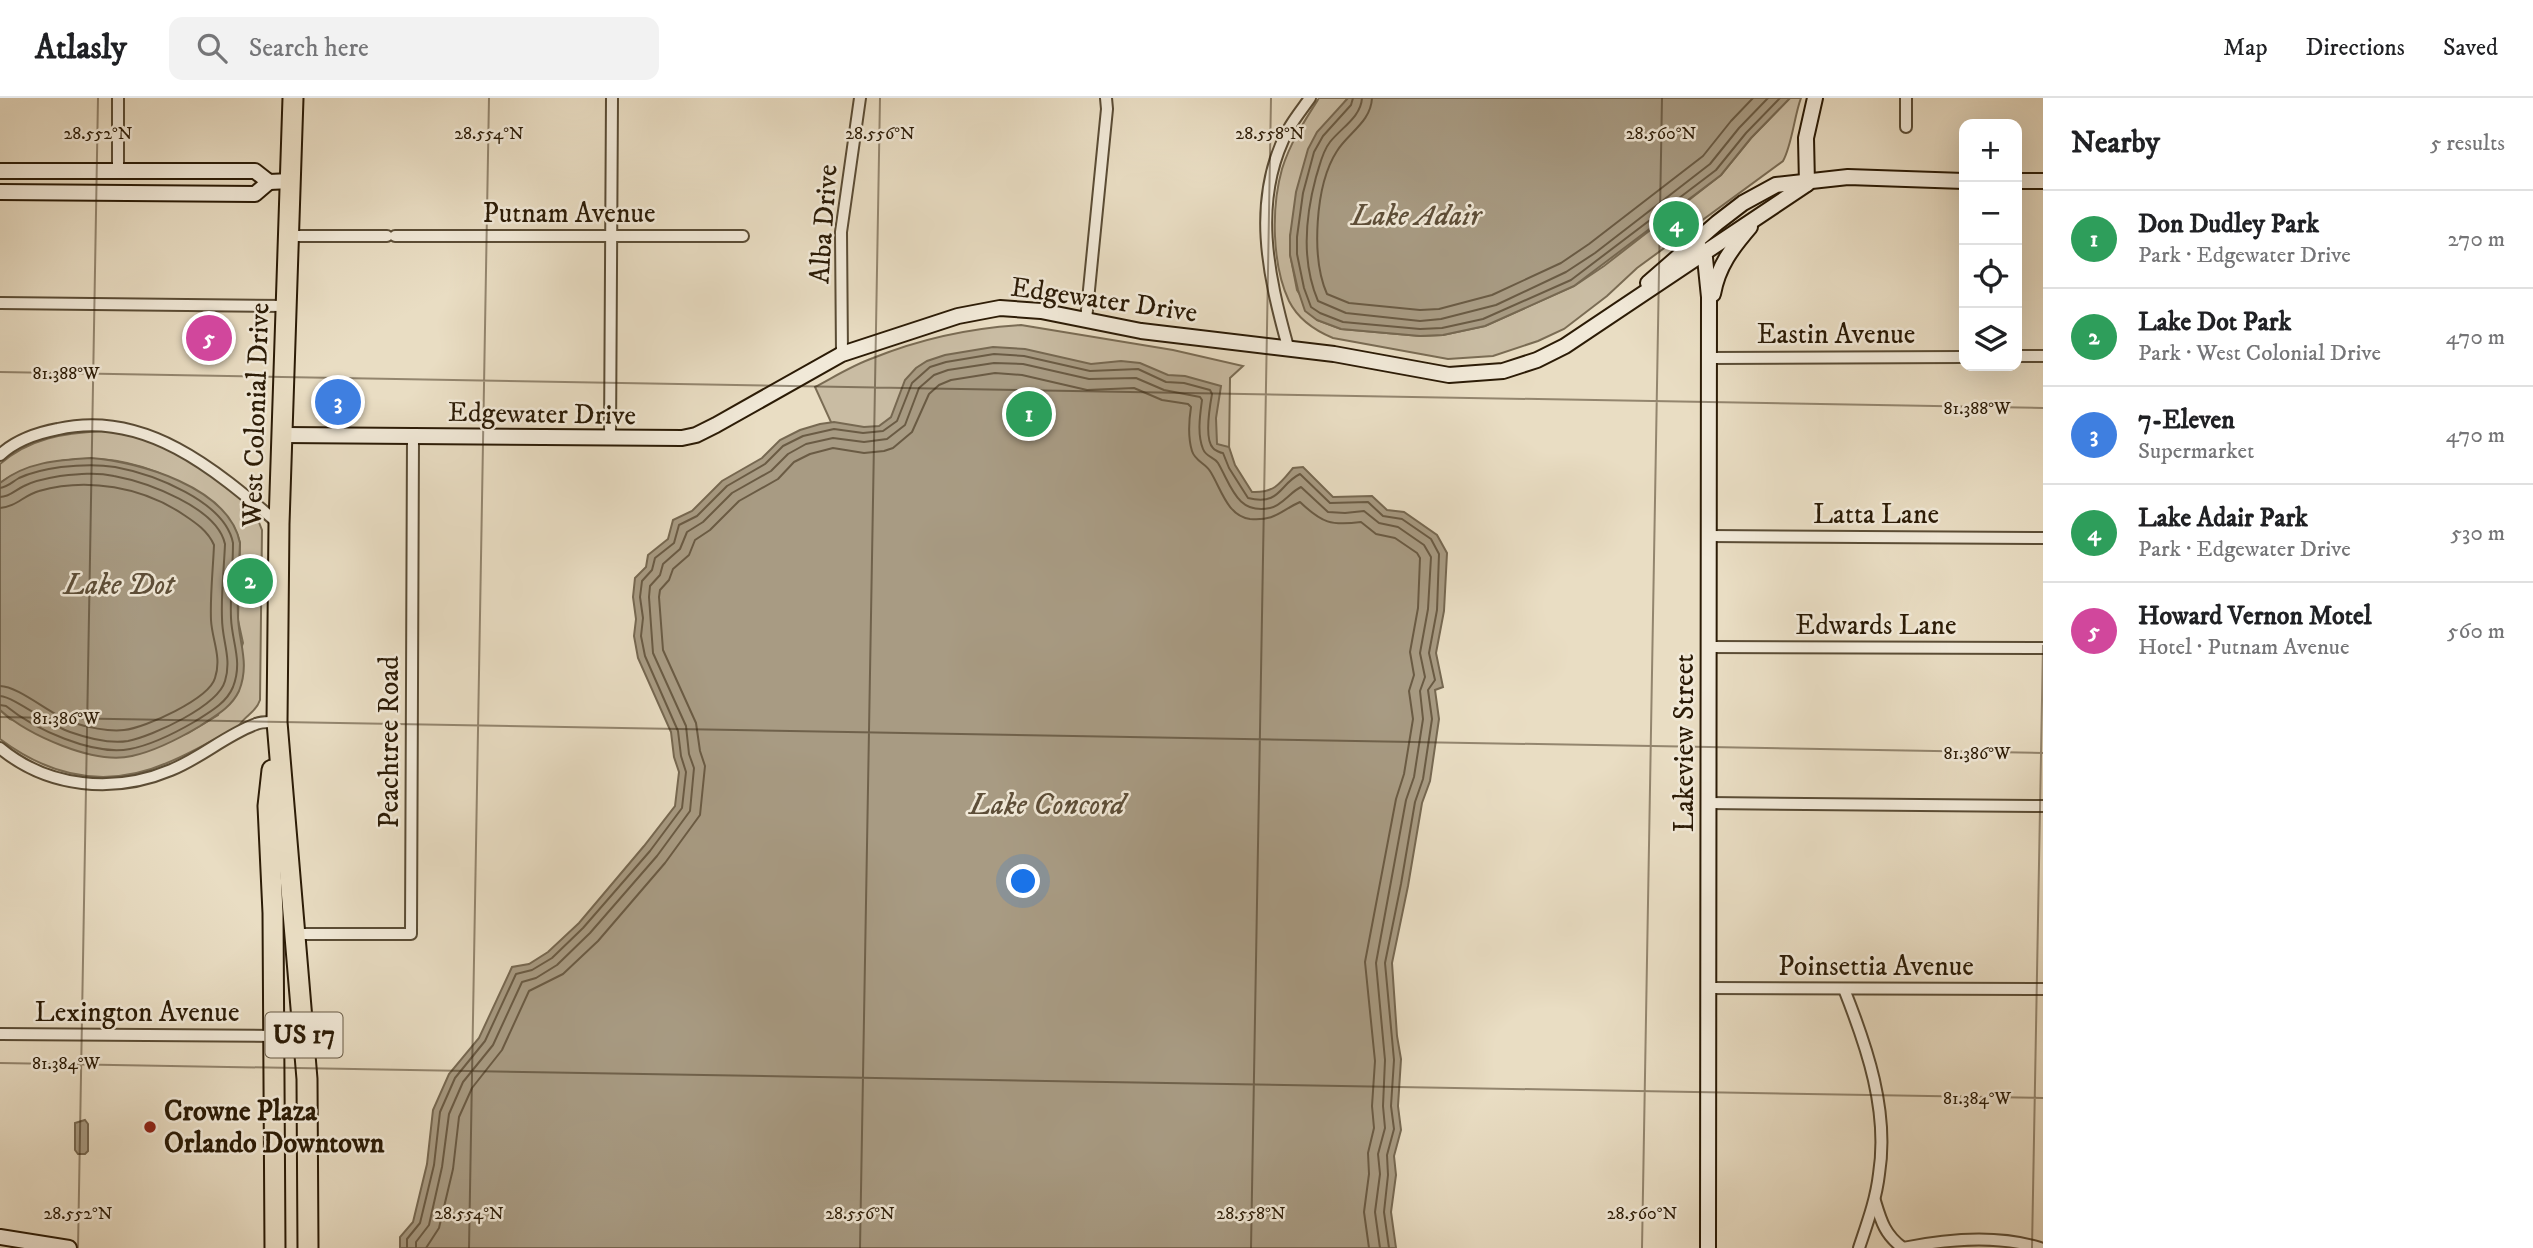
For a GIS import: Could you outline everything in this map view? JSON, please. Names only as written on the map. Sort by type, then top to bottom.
[{"type":"highway","name":"West Colonial Drive","points":[[293,98],[279,524],[277,728],[307,1079],[308,1248]]},
{"type":"highway","name":"West Colonial Drive","points":[[275,1248],[273,913],[268,806],[277,728]]},
{"type":"highway","points":[[308,1215],[315,1248]]},
{"type":"street","points":[[118,98],[118,171]]},
{"type":"street","points":[[610,439],[612,98]]},
{"type":"street","name":"Alba Drive","points":[[842,354],[841,232],[860,98]]},
{"type":"street","points":[[1086,320],[1106,104],[1111,98]]},
{"type":"street","points":[[1288,347],[1266,255],[1266,215],[1279,150],[1289,128],[1310,98]]},
{"type":"street","points":[[1807,184],[1806,138],[1815,98]]},
{"type":"street","points":[[1906,98],[1906,127]]},
{"type":"street","points":[[0,171],[254,171],[269,182]]},
{"type":"street","name":"Edgewater Drive","points":[[1629,302],[1695,240],[1757,194],[1776,185],[1807,184],[1848,177],[1959,181]]},
{"type":"street","points":[[0,192],[255,194],[269,182],[290,181]]},
{"type":"street","points":[[2022,181],[2043,181]]},
{"type":"street","name":"Edgewater Drive","points":[[284,435],[676,439],[695,435],[842,354],[928,325],[987,310],[1022,308],[1141,331],[1288,347],[1437,374],[1490,373],[1515,368],[1555,352],[1807,184]]},
{"type":"street","points":[[1709,314],[1716,278],[1731,249],[1765,210]]},
{"type":"street","name":"Putnam Avenue","points":[[290,236],[743,236]]},
{"type":"street","name":"Lakeview Street","points":[[1695,240],[1703,253],[1706,266],[1709,314],[1708,1248]]},
{"type":"street","points":[[0,303],[288,306]]},
{"type":"street","points":[[2022,356],[2043,356]]},
{"type":"street","name":"Eastin Avenue","points":[[1708,358],[1959,357]]},
{"type":"street","points":[[0,455],[25,439],[68,426],[111,426],[137,431],[159,439],[196,459],[228,480],[279,524]]},
{"type":"street","name":"Peachtree Road","points":[[296,934],[411,934],[414,437]]},
{"type":"street","name":"Latta Lane","points":[[1709,536],[2043,538]]},
{"type":"street","name":"Edwards Lane","points":[[1708,647],[2043,648]]},
{"type":"street","points":[[0,748],[17,761],[53,778],[99,785],[123,783],[172,770],[257,723],[277,728]]},
{"type":"street","points":[[1708,803],[2043,806]]},
{"type":"street","name":"Poinsettia Avenue","points":[[1708,988],[2043,989]]},
{"type":"street","points":[[1844,989],[1865,1044],[1875,1088],[1881,1161],[1875,1198],[1860,1248]]},
{"type":"street","name":"Lexington Avenue","points":[[0,1034],[274,1036]]},
{"type":"street","points":[[1875,1198],[1881,1225],[1892,1240],[1903,1248],[1951,1240],[1996,1240],[2040,1248]]},
{"type":"street","points":[[0,1237],[69,1248]]},
{"type":"shaded area","points":[[1319,98],[1348,98],[1335,114],[1290,236],[1290,254],[1297,290],[1317,320],[1341,329],[1420,336],[1443,335],[1485,326],[1574,286],[1604,266],[1721,175],[1751,138],[1790,98],[1801,98],[1783,161],[1637,268],[1607,296],[1564,329],[1493,356],[1448,359],[1333,338],[1308,324],[1289,301],[1276,254],[1278,184],[1289,150]]},
{"type":"shaded area","points":[[1021,325],[1173,350],[1243,366],[1230,378],[1228,526],[840,442],[815,387],[858,364],[909,345],[964,332]]},
{"type":"shaded area","points":[[102,431],[152,442],[197,465],[242,499],[256,516],[262,530],[260,700],[256,708],[239,726],[176,759],[145,771],[101,777],[59,770],[19,752],[0,739],[0,710],[10,719],[131,756],[188,733],[218,715],[243,643],[238,620],[240,543],[234,527],[224,513],[196,492],[140,466],[100,459],[59,461],[38,466],[0,483],[0,464],[23,448],[61,435]]},
{"type":"water","name":"Lake Adair","points":[[1348,98],[1790,98],[1751,138],[1721,175],[1574,286],[1485,326],[1443,335],[1420,336],[1341,329],[1317,320],[1305,311],[1298,290],[1290,255],[1296,192],[1308,149],[1317,132]]},
{"type":"water","name":"Lake Concord","points":[[993,347],[1025,349],[1091,364],[1121,361],[1140,363],[1168,375],[1185,376],[1221,386],[1216,418],[1217,444],[1229,447],[1235,465],[1252,492],[1271,489],[1293,468],[1303,467],[1333,497],[1372,496],[1387,510],[1404,512],[1437,535],[1447,553],[1444,611],[1436,653],[1443,687],[1435,690],[1439,719],[1430,781],[1422,803],[1392,963],[1401,1059],[1398,1106],[1401,1130],[1394,1156],[1396,1175],[1391,1212],[1396,1248],[400,1248],[400,1237],[413,1222],[427,1164],[433,1110],[449,1074],[479,1038],[512,967],[529,964],[548,952],[579,923],[675,806],[679,772],[671,732],[638,658],[634,636],[635,578],[646,567],[648,555],[668,539],[673,520],[692,511],[722,481],[762,458],[780,440],[800,430],[834,422],[864,427],[879,426],[891,417],[905,380],[916,368],[945,355]]},
{"type":"water","name":"Lake Dot","points":[[91,458],[156,472],[201,493],[219,507],[232,523],[240,543],[238,617],[244,671],[236,697],[217,715],[167,744],[150,751],[117,758],[62,746],[27,729],[0,710],[0,483],[32,466]]},
{"type":"water","points":[[85,1120],[88,1124],[88,1151],[78,1154],[75,1150],[75,1123]]},
{"type":"place","name":"Lake Adair Park","points":[[1676,224]]},
{"type":"place","name":"Howard Vernon Motel","points":[[209,338]]},
{"type":"place","name":"7-Eleven","points":[[338,402]]},
{"type":"place","name":"Don Dudley Park","points":[[1029,414]]},
{"type":"place","name":"Lake Dot Park","points":[[250,581]]},
{"type":"place","name":"Crowne Plaza Orlando Downtown","points":[[150,1127]]}]
